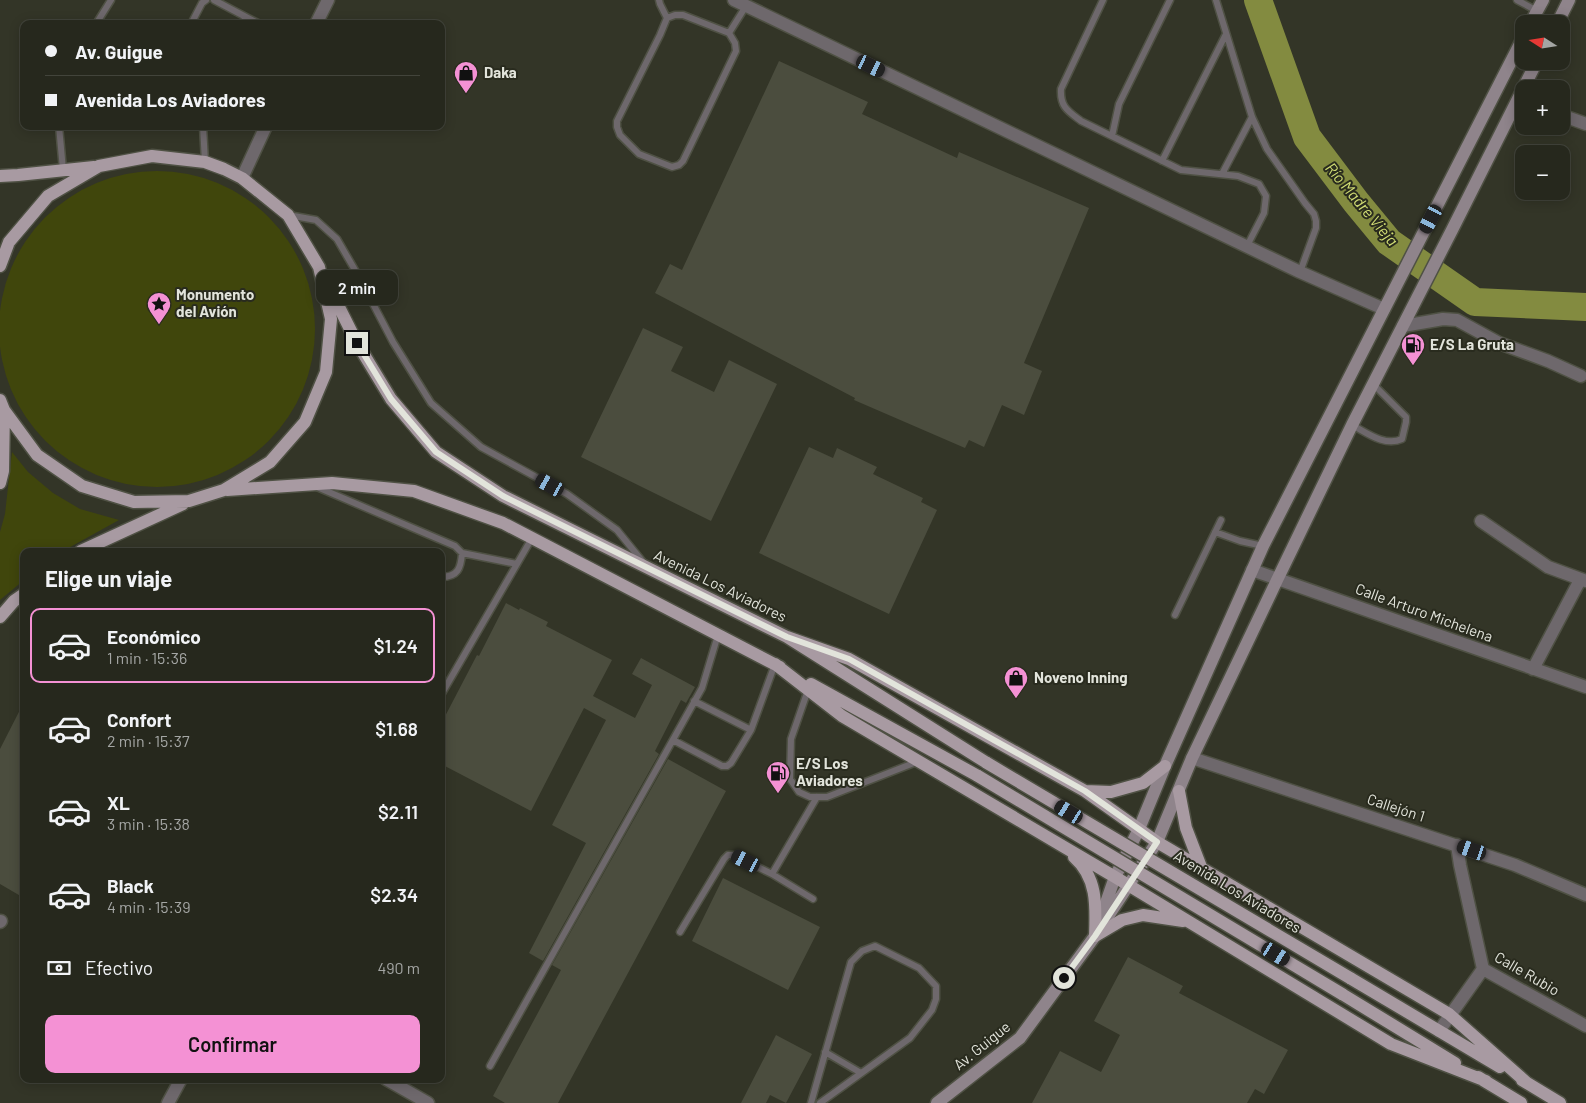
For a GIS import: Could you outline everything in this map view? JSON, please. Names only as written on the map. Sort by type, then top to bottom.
[{"type":"main road","points":[[1561,15],[1569,0]]},
{"type":"main road","points":[[1095,936],[1115,877],[1139,829],[1263,546],[1515,54]]},
{"type":"main road","points":[[1095,936],[1157,842],[1192,758],[1352,425],[1515,110]]},
{"type":"main road","points":[[0,176],[99,166],[152,156],[205,162],[242,178],[288,216],[319,266],[330,319],[326,372],[305,422],[270,462],[224,490],[189,501],[87,548]]},
{"type":"main road","points":[[0,266],[9,242],[48,196],[99,166]]},
{"type":"main road","name":"Avenida Los Aviadores","points":[[319,266],[357,343],[391,399],[436,452],[503,496],[787,637],[986,763],[1560,1103]]},
{"type":"main road","points":[[2,405],[37,455],[82,486],[134,502],[189,501]]},
{"type":"main road","points":[[0,483],[3,471],[2,405]]},
{"type":"main road","points":[[224,490],[332,483],[414,491],[503,523],[775,664],[978,776],[1518,1102]]},
{"type":"main road","points":[[0,617],[20,597]]},
{"type":"main road","points":[[787,637],[849,659],[1085,791],[1157,842],[1449,1014],[1527,1083]]},
{"type":"main road","points":[[775,664],[842,716],[1115,877],[1391,1044],[1486,1082]]},
{"type":"main road","points":[[1085,791],[1111,792],[1142,783],[1165,766]]},
{"type":"main road","points":[[1178,791],[1186,828],[1201,867]]},
{"type":"main road","points":[[1059,844],[1082,864],[1090,878],[1096,906],[1095,936]]},
{"type":"main road","points":[[1095,936],[1122,920],[1143,915],[1190,922]]},
{"type":"main road","name":"Av. Guigue","points":[[937,1103],[1020,1038],[1095,936]]},
{"type":"street","points":[[318,20],[328,0]]},
{"type":"street","points":[[734,0],[1300,272],[1384,309]]},
{"type":"street","points":[[1570,118],[1586,124]]},
{"type":"street","points":[[242,178],[264,130]]},
{"type":"street","points":[[1403,326],[1443,319],[1457,320],[1499,342],[1581,376]]},
{"type":"street","points":[[1481,521],[1548,567],[1583,580],[1533,669]]},
{"type":"street","name":"Calle Arturo Michelena","points":[[1252,570],[1586,687]]},
{"type":"street","name":"Callejón 1","points":[[1192,758],[1515,865],[1586,895]]},
{"type":"street","name":"Calle Rubio","points":[[1457,845],[1482,969],[1586,1026]]},
{"type":"street","points":[[1439,1031],[1482,969]]},
{"type":"street","points":[[168,1103],[179,1083]]},
{"type":"street","points":[[393,1083],[428,1103]]},
{"type":"lane","points":[[98,20],[111,0]]},
{"type":"lane","points":[[193,20],[202,3],[206,0]]},
{"type":"lane","points":[[214,0],[252,20]]},
{"type":"lane","points":[[659,0],[667,18],[617,121],[616,127],[620,136],[639,154],[672,167],[679,165],[683,161],[736,51],[735,43],[729,34],[683,15],[667,18]]},
{"type":"lane","points":[[1103,0],[1061,89],[1060,100],[1068,111],[1081,121],[1181,170],[1238,176],[1259,184],[1266,196],[1264,213],[1248,246]]},
{"type":"lane","points":[[1112,136],[1119,104],[1170,0]]},
{"type":"lane","points":[[1216,0],[1252,117],[1267,149],[1314,214],[1316,228],[1300,272]]},
{"type":"lane","points":[[1518,0],[1540,5]]},
{"type":"lane","points":[[729,34],[746,6]]},
{"type":"lane","points":[[1162,161],[1226,34]]},
{"type":"lane","points":[[1222,174],[1252,117]]},
{"type":"lane","points":[[60,130],[63,170]]},
{"type":"lane","points":[[203,130],[205,162]]},
{"type":"lane","points":[[288,216],[316,220],[337,239],[360,277],[393,342],[431,403],[482,448],[567,494],[617,530],[648,568]]},
{"type":"lane","points":[[1352,425],[1385,442],[1396,442],[1402,439],[1406,418],[1373,384]]},
{"type":"lane","points":[[311,485],[455,546],[462,553],[517,564]]},
{"type":"lane","points":[[1175,614],[1222,520]]},
{"type":"lane","points":[[1215,532],[1240,541],[1263,546]]},
{"type":"lane","points":[[445,688],[532,538]]},
{"type":"lane","points":[[445,577],[450,577],[458,571],[462,553]]},
{"type":"lane","points":[[490,1066],[702,688],[718,635]]},
{"type":"lane","points":[[673,740],[722,766],[732,763],[750,730],[775,664]]},
{"type":"lane","points":[[808,690],[791,740],[790,779],[799,792],[810,797],[827,796],[919,761]]},
{"type":"lane","points":[[694,700],[750,730]]},
{"type":"lane","points":[[772,874],[817,797]]},
{"type":"lane","points":[[680,932],[728,855],[733,855],[772,874],[813,899]]},
{"type":"lane","points":[[811,1103],[851,962],[862,951],[875,946],[919,968],[936,986],[936,999],[932,1010],[910,1038],[820,1103]]},
{"type":"lane","points":[[825,1052],[861,1073]]},
{"type":"green space","points":[[157,171],[188,174],[217,183],[245,198],[269,217],[288,241],[303,269],[312,298],[315,329],[312,360],[303,389],[288,417],[269,441],[245,460],[217,475],[188,484],[157,487],[126,484],[97,475],[69,460],[45,441],[26,417],[11,389],[2,360],[-1,329],[2,298],[11,269],[26,241],[45,217],[69,198],[97,183],[126,174]]},
{"type":"green space","points":[[12,452],[28,472],[53,493],[80,509],[119,520],[68,548],[20,548],[20,583],[0,600],[0,532],[5,514]]},
{"type":"building","points":[[779,61],[868,102],[862,114],[957,158],[959,152],[1089,208],[1024,363],[1042,371],[1024,415],[1002,405],[984,447],[969,440],[965,448],[854,400],[855,398],[655,293],[670,264],[682,270]]},
{"type":"building","points":[[643,328],[683,347],[671,371],[714,392],[729,360],[777,384],[711,521],[581,457]]},
{"type":"building","points":[[809,447],[833,458],[837,448],[877,467],[873,474],[923,498],[921,502],[937,510],[889,614],[759,553]]},
{"type":"building","points":[[506,603],[548,622],[546,626],[612,660],[593,696],[635,718],[652,685],[632,674],[641,658],[695,687],[686,703],[681,700],[655,751],[659,754],[543,961],[529,953],[586,843],[552,825],[606,720],[584,708],[531,811],[445,766],[445,716],[477,655],[479,656]]},
{"type":"building","points":[[20,710],[20,896],[0,884],[0,749]]},
{"type":"building","points":[[668,759],[726,791],[558,1103],[505,1103],[493,1096],[561,970],[552,965]]},
{"type":"building","points":[[723,878],[820,927],[788,990],[692,941]]},
{"type":"building","points":[[1128,957],[1183,986],[1179,993],[1288,1050],[1264,1094],[1255,1089],[1247,1103],[1032,1103],[1060,1051],[1101,1072],[1120,1035],[1094,1021]]},
{"type":"building","points":[[776,1035],[812,1054],[786,1103],[770,1095],[766,1103],[741,1103]]},
{"type":"waterway","name":"Río Madre Vieja","points":[[1258,0],[1307,137],[1389,242],[1475,302],[1586,307]]},
{"type":"place","name":"Daka","points":[[466,94]]},
{"type":"place","name":"Monumento del Avión","points":[[159,325]]},
{"type":"place","name":"E/S La Gruta","points":[[1413,366]]},
{"type":"place","name":"Noveno Inning","points":[[1016,699]]},
{"type":"place","name":"E/S Los Aviadores","points":[[778,794]]},
{"type":"route","points":[[357,343],[391,399],[436,452],[503,496],[787,637],[849,659],[1085,791],[1157,842],[1095,936],[1064,978]]}]
